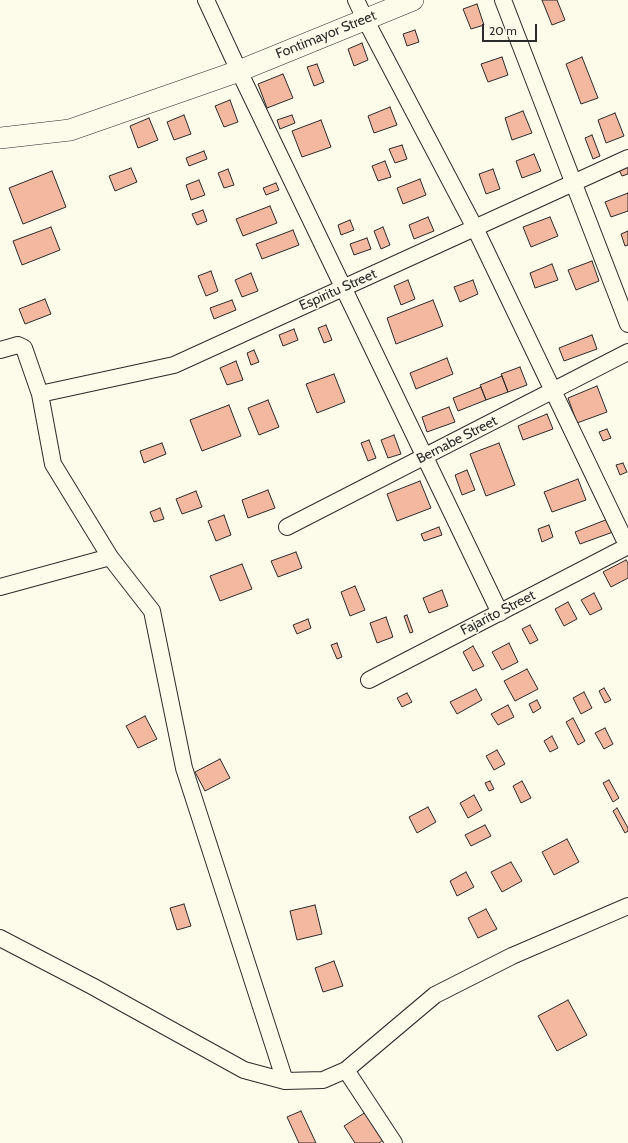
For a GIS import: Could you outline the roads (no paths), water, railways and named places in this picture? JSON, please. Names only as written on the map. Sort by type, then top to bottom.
[{"type":"street","points":[[206,0],[500,613]]},
{"type":"street","points":[[356,0],[475,228],[628,546]]},
{"type":"street","name":"Fontimayor Street","points":[[0,138],[70,130],[239,71],[413,0]]},
{"type":"street","points":[[503,0],[628,324]]},
{"type":"street","name":"Espiritu Street","points":[[40,394],[174,365],[628,158]]},
{"type":"street","points":[[0,350],[18,344],[24,348],[40,394],[53,464],[110,557],[152,611],[184,768],[285,1082]]},
{"type":"street","name":"Bernabe Street","points":[[287,527],[628,352]]},
{"type":"street","name":"Fajarito Street","points":[[369,680],[628,546]]},
{"type":"street","points":[[0,587],[110,557]]},
{"type":"street","points":[[0,938],[92,986],[244,1070],[285,1082],[323,1080],[346,1070],[434,995],[512,956],[628,906]]},
{"type":"street","points":[[346,1070],[394,1143]]}]
